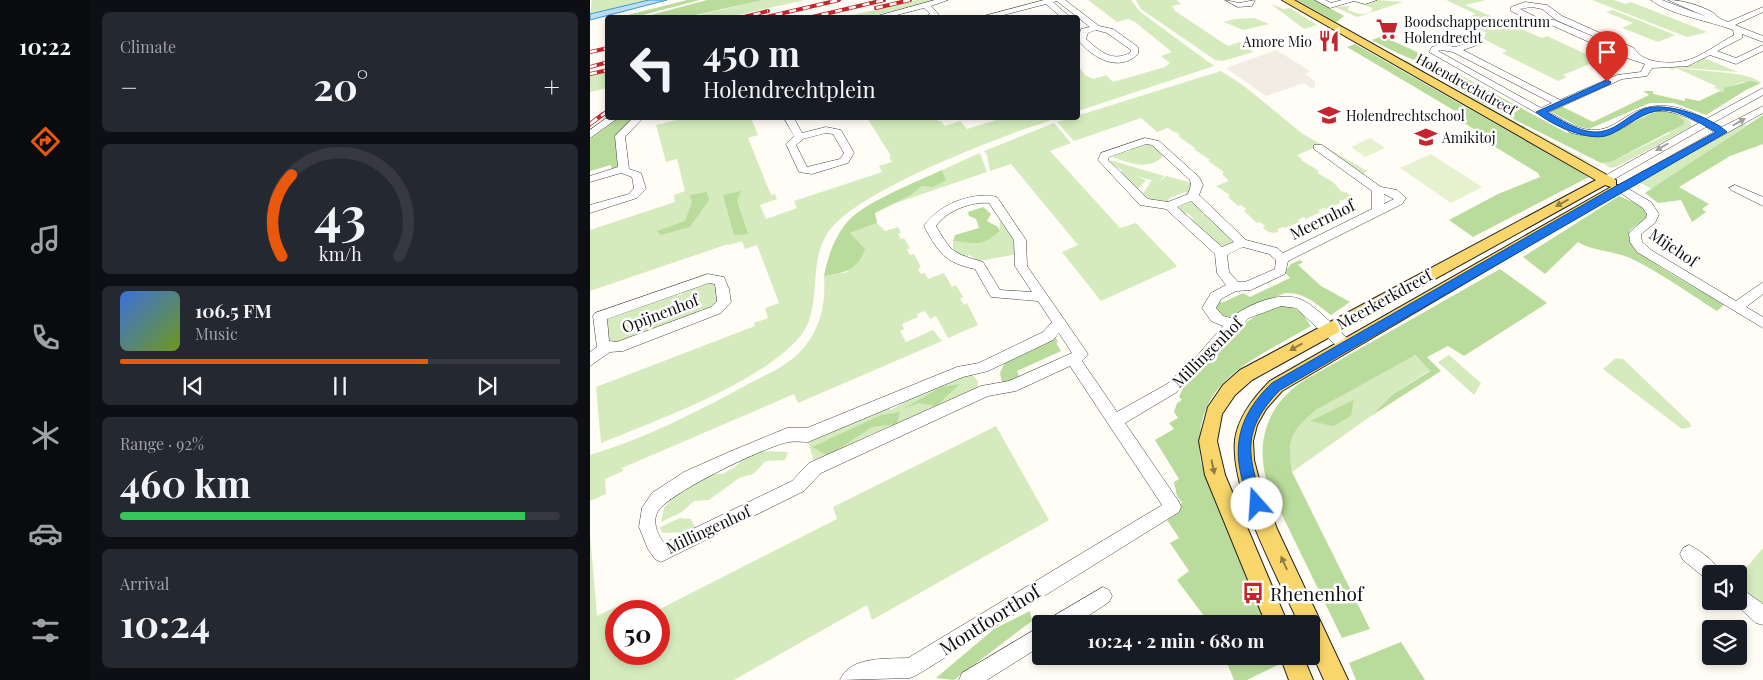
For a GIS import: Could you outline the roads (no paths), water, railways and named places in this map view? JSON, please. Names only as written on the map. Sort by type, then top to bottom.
[{"type":"main road","name":"Holendrechtdreef","points":[[1287,0],[1612,184]]},
{"type":"main road","name":"Meerkerkdreef","points":[[1273,615],[1218,483],[1208,441],[1214,412],[1229,390],[1246,375],[1328,330],[1612,184]]},
{"type":"main road","name":"Meerkerkdreef","points":[[1307,615],[1257,504],[1246,469],[1244,441],[1250,420],[1260,402],[1276,386],[1346,346],[1612,184]]},
{"type":"main road","name":"Meerkerkdreef","points":[[1320,644],[1336,680]]},
{"type":"main road","points":[[1295,665],[1301,680]]},
{"type":"street","points":[[886,15],[944,0]]},
{"type":"street","points":[[1060,0],[1079,15]]},
{"type":"street","points":[[1229,0],[1242,5],[1249,4],[1251,0]]},
{"type":"street","points":[[1319,0],[1330,6],[1350,0]]},
{"type":"street","points":[[1357,0],[1368,2],[1373,0]]},
{"type":"street","points":[[1656,0],[1763,39]]},
{"type":"street","points":[[1672,0],[1709,14],[1713,16],[1712,19]]},
{"type":"street","points":[[991,15],[1051,1],[1063,15]]},
{"type":"street","points":[[1633,55],[1631,50],[1559,18],[1555,12],[1537,4],[1526,3],[1514,9],[1536,20],[1551,22],[1621,53],[1633,55],[1656,65]]},
{"type":"street","points":[[926,5],[936,15]]},
{"type":"street","points":[[1733,27],[1763,10]]},
{"type":"street","points":[[1080,16],[1096,28]]},
{"type":"street","points":[[1540,112],[1620,77],[1644,74],[1647,66],[1688,63],[1739,36],[1733,27]]},
{"type":"street","points":[[1096,28],[1112,32],[1135,49],[1134,54],[1116,60],[1103,58],[1082,40],[1080,29],[1096,28]]},
{"type":"street","points":[[1456,50],[1480,41]]},
{"type":"street","points":[[1559,103],[1456,50],[1441,47],[1433,52],[1576,131],[1590,134],[1606,134],[1647,110],[1659,107],[1674,110],[1723,132]]},
{"type":"street","points":[[1712,51],[1736,61],[1763,48]]},
{"type":"street","name":"Meerkerkdreef","points":[[1612,184],[1704,123],[1763,91]]},
{"type":"street","name":"Meerkerkdreef","points":[[1612,184],[1723,132],[1763,109]]},
{"type":"street","points":[[590,135],[610,120]]},
{"type":"street","points":[[624,169],[620,136],[636,120]]},
{"type":"street","points":[[790,120],[799,137]]},
{"type":"street","points":[[832,130],[837,132],[849,153],[848,158],[844,161],[807,172],[803,170],[791,144],[799,137],[832,130]]},
{"type":"street","points":[[1145,141],[1155,143],[1195,179],[1197,185],[1193,196],[1169,206],[1144,202],[1102,157],[1145,141]]},
{"type":"street","name":"Meernhof","points":[[1282,259],[1398,201],[1400,198],[1393,192],[1378,190],[1318,147]]},
{"type":"street","points":[[590,179],[624,169],[639,178],[638,193],[597,205]]},
{"type":"street","name":"Mijehof","points":[[1612,184],[1647,206],[1653,214],[1651,220],[1635,233],[1634,239],[1637,245],[1763,323]]},
{"type":"street","points":[[1736,188],[1763,202]]},
{"type":"street","name":"Meernhof","points":[[1378,190],[1378,211]]},
{"type":"street","name":"Meernhof","points":[[1193,196],[1242,243],[1272,251],[1282,259]]},
{"type":"street","points":[[1043,297],[996,294],[979,265],[952,258],[946,254],[930,226],[933,219],[940,214],[978,200],[993,200],[1020,240],[1022,266],[1043,297],[1059,323],[1081,355],[1073,359],[1116,420]]},
{"type":"street","points":[[1169,206],[1221,253],[1223,273],[1234,286]]},
{"type":"street","points":[[1221,253],[1242,243]]},
{"type":"street","name":"Meernhof","points":[[1234,323],[1217,320],[1209,308],[1216,296],[1234,286],[1246,287],[1280,271],[1282,259]]},
{"type":"street","name":"Opijnenhof","points":[[590,360],[605,348],[618,348],[716,310],[724,302],[720,280],[708,278],[595,317],[605,348]]},
{"type":"street","points":[[1737,307],[1763,287]]},
{"type":"street","name":"Millingenhof","points":[[1116,420],[1172,388],[1202,360],[1234,323],[1244,315],[1280,301],[1290,300],[1300,304],[1346,346]]},
{"type":"street","name":"Millingenhof","points":[[1059,323],[1048,336],[983,367],[973,370],[962,370],[808,435],[786,435],[667,490],[650,507],[648,530],[652,543],[661,553],[798,486],[815,468],[986,390],[1011,387],[1073,359]]},
{"type":"street","name":"Montfoorthof","points":[[850,680],[867,670],[910,668],[1173,507],[1116,420]]},
{"type":"street","points":[[1689,554],[1702,565]]},
{"type":"street","points":[[1073,615],[1103,596]]},
{"type":"street","points":[[1747,603],[1763,616]]},
{"type":"street","points":[[969,680],[1032,641]]},
{"type":"water","points":[[649,0],[667,0],[590,20],[590,14]]},
{"type":"railway","points":[[775,15],[839,0]]},
{"type":"railway","points":[[821,15],[884,0]]},
{"type":"railway","points":[[876,8],[910,0]]},
{"type":"railway","points":[[752,15],[768,11]]},
{"type":"railway","points":[[590,52],[605,49]]},
{"type":"railway","points":[[590,67],[605,63]]},
{"type":"railway","points":[[590,74],[605,71]]},
{"type":"railway","points":[[601,116],[605,113]]},
{"type":"railway","points":[[590,124],[602,115]]},
{"type":"place","name":"Boodschappencentrum Holendrecht","points":[[1387,29]]},
{"type":"place","name":"Amore Mio","points":[[1329,41]]},
{"type":"place","name":"Holendrechtschool","points":[[1329,115]]},
{"type":"place","name":"Amikitoj","points":[[1426,137]]},
{"type":"place","name":"Rhenenhof","points":[[1253,593]]}]
